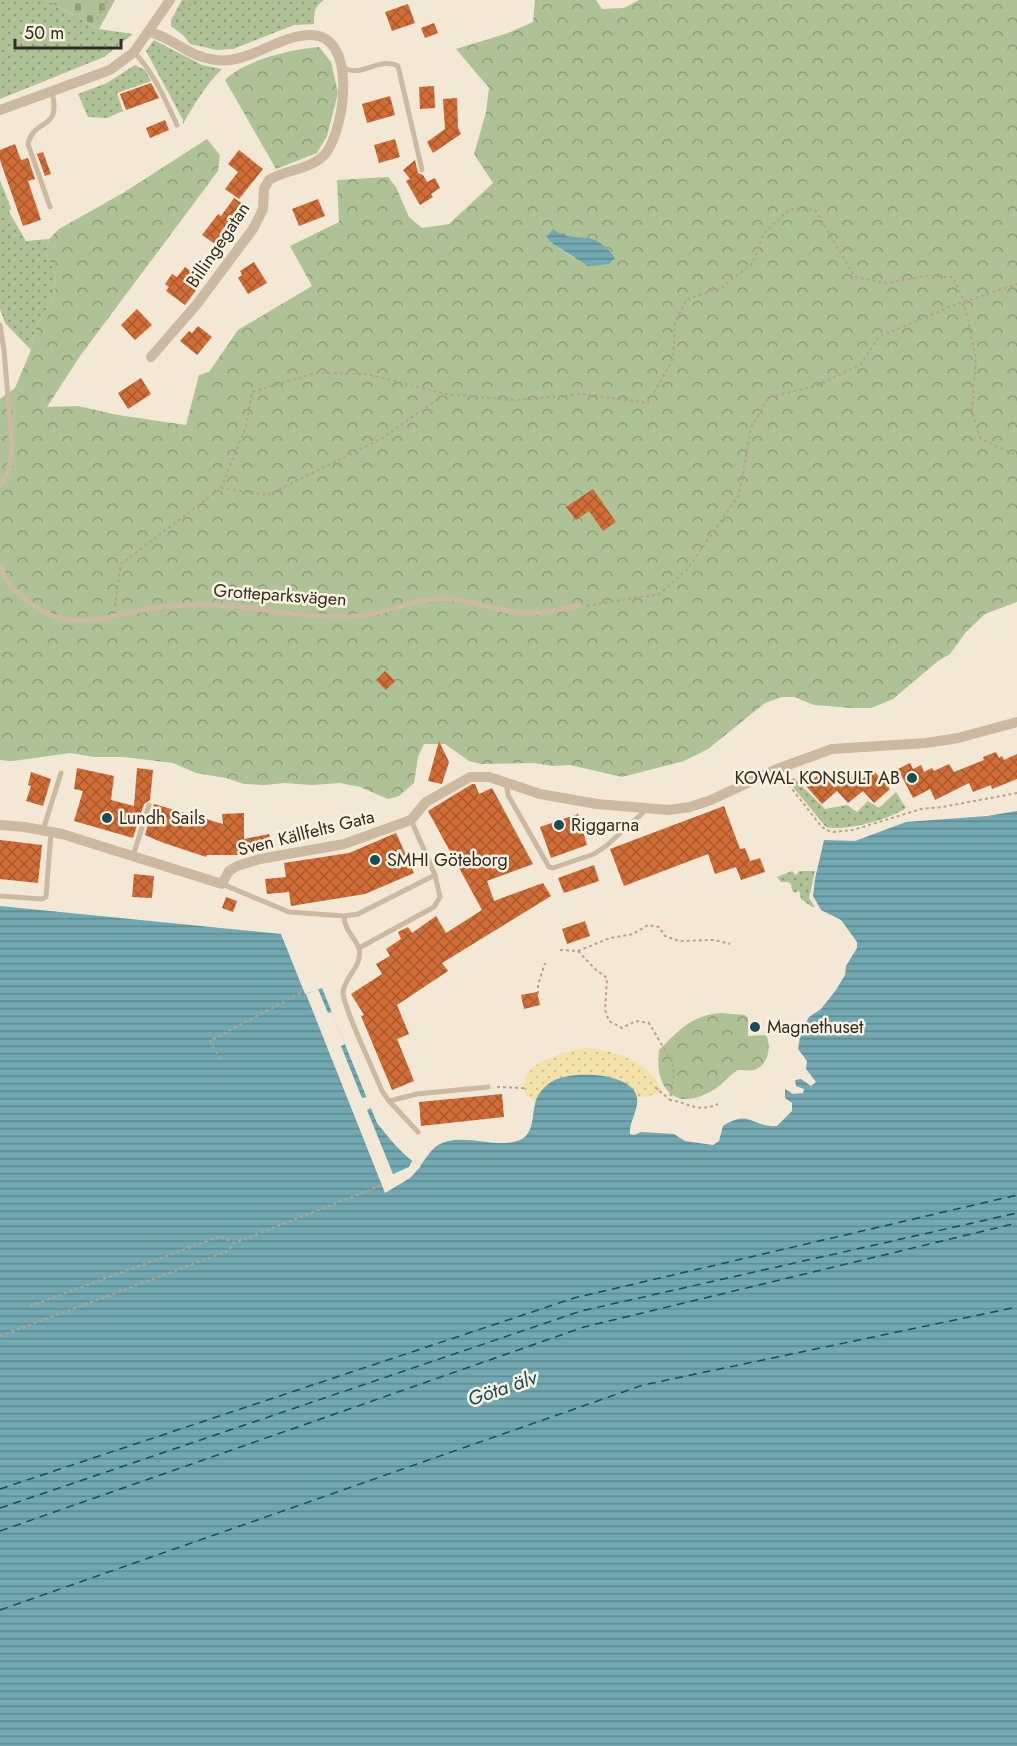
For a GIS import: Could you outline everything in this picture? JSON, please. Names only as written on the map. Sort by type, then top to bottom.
[{"type":"street","points":[[0,110],[110,70],[134,52],[170,0]]},
{"type":"street","points":[[149,32],[159,34],[196,56],[217,60],[240,57],[295,37],[317,35],[325,38],[336,49],[343,67]]},
{"type":"street","name":"Billingegatan","points":[[151,357],[197,304],[253,229],[263,209],[264,189],[269,180],[316,162],[331,145],[339,117],[344,80],[343,67]]},
{"type":"street","name":"Sven Källfelts Gata","points":[[222,884],[229,871],[237,866],[260,859],[344,844],[411,820],[426,802],[470,777],[489,777],[540,794],[646,810],[668,810],[690,807],[711,800],[777,769],[832,749],[926,743],[958,738],[1017,722]]},
{"type":"street","points":[[0,825],[47,831],[222,884]]},
{"type":"lane","points":[[134,52],[146,64],[177,125]]},
{"type":"lane","points":[[343,67],[353,71],[378,64],[394,63],[398,66],[422,170]]},
{"type":"lane","points":[[50,207],[28,144],[32,133],[52,118],[55,105],[52,92]]},
{"type":"lane","points":[[0,325],[12,447],[9,470],[0,486]]},
{"type":"lane","name":"Grotteparksvägen","points":[[0,566],[6,581],[15,591],[51,615],[78,620],[156,608],[201,605],[306,615],[359,616],[438,598],[513,612],[532,613],[578,605]]},
{"type":"lane","points":[[0,896],[42,899],[46,897],[47,831],[61,773]]},
{"type":"lane","points":[[506,783],[508,795],[549,867],[553,868],[594,854],[646,810]]},
{"type":"lane","points":[[134,856],[149,805]]},
{"type":"lane","points":[[359,948],[434,907],[440,897],[435,875],[411,820]]},
{"type":"lane","points":[[222,884],[290,912],[344,916],[358,914],[435,875]]},
{"type":"lane","points":[[344,916],[345,928],[359,948],[359,960],[346,982],[344,1000],[382,1091],[418,1132]]},
{"type":"lane","points":[[389,1101],[417,1094],[488,1087]]},
{"type":"path","points":[[97,20],[107,0]]},
{"type":"path","points":[[170,14],[198,0]]},
{"type":"path","points":[[113,616],[121,564],[221,488],[246,426],[252,392],[316,373],[367,374],[445,394],[518,400],[583,394],[648,403],[673,359],[675,322],[687,299],[721,288],[752,264],[764,233],[790,209],[815,210],[855,277],[887,283],[926,276],[953,278],[964,301],[976,359],[972,411],[980,438],[1017,456]]},
{"type":"path","points":[[578,605],[589,606],[658,594],[686,571],[739,495],[751,428],[769,397],[816,386],[861,364],[879,337],[964,301],[1017,284]]},
{"type":"path","points":[[221,488],[268,495],[381,439],[445,394]]},
{"type":"path","points":[[777,769],[820,826],[833,832],[853,830],[921,809],[1017,793]]},
{"type":"path","points":[[560,950],[578,951],[610,938],[633,934],[648,926],[659,927],[665,936],[679,941],[715,940],[730,944]]},
{"type":"path","points":[[578,951],[607,978],[605,1010],[609,1021],[622,1028],[636,1021],[649,1023],[672,1062],[674,1073],[670,1100]]},
{"type":"path","points":[[538,994],[545,963]]},
{"type":"path","points":[[220,1059],[210,1041],[304,991]]},
{"type":"path","points":[[488,1087],[524,1088]]},
{"type":"path","points":[[655,1088],[670,1100],[696,1108],[707,1109],[718,1104]]},
{"type":"path","points":[[0,1336],[228,1251],[234,1243],[382,1185]]},
{"type":"path","points":[[30,1306],[221,1236],[234,1243]]},
{"type":"green space","points":[[0,0],[46,0],[99,29],[133,34],[104,57],[0,99]]},
{"type":"green space","points":[[46,0],[115,0],[99,29]]},
{"type":"green space","points":[[182,0],[324,0],[315,10],[314,24],[294,25],[233,49],[217,50],[190,44],[171,26],[171,20]]},
{"type":"green space","points":[[535,0],[596,0],[602,9],[624,8],[639,0],[1017,0],[1017,602],[985,614],[965,633],[950,654],[938,661],[893,699],[871,708],[852,708],[814,705],[794,697],[782,697],[765,703],[708,749],[684,761],[622,777],[570,765],[481,764],[469,761],[445,744],[424,744],[418,757],[414,783],[399,796],[388,799],[360,787],[340,783],[244,784],[226,778],[196,773],[173,763],[124,757],[94,757],[70,753],[13,761],[0,760],[0,399],[15,388],[31,350],[36,327],[54,296],[56,274],[46,254],[49,239],[59,229],[123,193],[207,139],[220,155],[218,171],[80,356],[47,407],[78,406],[118,415],[186,425],[199,375],[209,372],[238,330],[312,286],[290,246],[339,222],[337,180],[388,177],[396,187],[409,217],[422,228],[449,224],[493,183],[474,154],[486,112],[489,88],[456,49],[508,33],[533,22]],"holes":[[[553,229],[561,236],[574,258],[546,237]]]},
{"type":"green space","points":[[154,40],[202,65],[222,69],[196,102],[183,124],[183,120],[146,51]]},
{"type":"green space","points":[[319,47],[331,62],[338,93],[327,136],[317,153],[276,169],[225,80],[256,61],[296,50]]},
{"type":"green space","points":[[135,65],[145,70],[151,81],[117,93],[123,111],[107,118],[88,117],[78,94],[107,83]]},
{"type":"green space","points":[[0,180],[11,208],[9,212],[26,241],[49,239],[46,254],[56,274],[54,296],[36,327],[31,350],[5,323],[0,309]]},
{"type":"green space","points":[[794,778],[825,809],[847,805],[857,812],[868,801],[879,808],[896,792],[906,808],[867,824],[844,828],[826,827],[788,781]]},
{"type":"green space","points":[[792,871],[796,875],[799,871],[815,871],[809,898],[815,907],[801,899],[799,890],[795,893],[791,884],[781,882],[777,877]]},
{"type":"green space","points":[[721,1013],[745,1015],[748,1018],[748,1036],[766,1035],[769,1050],[766,1060],[754,1070],[738,1070],[717,1088],[700,1096],[688,1099],[678,1098],[664,1086],[660,1076],[659,1050],[694,1020]]},
{"type":"sand","points":[[586,1048],[608,1051],[632,1060],[651,1074],[662,1093],[637,1098],[634,1092],[544,1087],[535,1101],[527,1096],[524,1090],[525,1078],[530,1070],[547,1059]]},
{"type":"water","points":[[553,229],[561,234],[598,242],[615,258],[609,264],[588,266],[546,237]]},
{"type":"water","name":"Göta älv","points":[[1017,811],[1017,1746],[0,1746],[0,906],[281,934],[305,994],[322,988],[377,1123],[402,1152],[420,1166],[435,1147],[448,1141],[510,1143],[520,1140],[528,1133],[532,1124],[537,1097],[551,1082],[571,1076],[599,1075],[624,1082],[633,1089],[637,1102],[630,1134],[641,1132],[674,1134],[685,1141],[713,1145],[719,1141],[723,1126],[732,1121],[745,1119],[777,1126],[792,1111],[792,1103],[785,1098],[785,1089],[793,1094],[803,1093],[804,1089],[796,1086],[795,1080],[801,1079],[811,1086],[816,1082],[806,1069],[807,1061],[798,1049],[801,1031],[809,1017],[821,1009],[836,990],[857,948],[857,942],[841,920],[821,910],[813,896],[824,840],[855,841],[906,822],[987,816]]},
{"type":"pier","points":[[318,989],[328,1013],[332,1012],[345,1044],[341,1046],[362,1098],[367,1097],[371,1108],[367,1110],[393,1174],[409,1167],[412,1161],[421,1166],[410,1178],[385,1193],[306,994]]},
{"type":"building","points":[[408,4],[415,23],[392,31],[385,12]]},
{"type":"building","points":[[434,23],[438,33],[425,38],[421,28]]},
{"type":"building","points":[[151,83],[159,98],[126,110],[120,94]]},
{"type":"building","points":[[434,86],[435,108],[420,109],[419,87]]},
{"type":"building","points":[[390,96],[395,115],[367,123],[362,104]]},
{"type":"building","points":[[457,98],[458,128],[461,134],[433,153],[427,142],[445,129],[443,99]]},
{"type":"building","points":[[165,120],[169,130],[150,138],[146,128]]},
{"type":"building","points":[[395,139],[400,157],[379,163],[374,145]]},
{"type":"building","points":[[15,144],[21,160],[28,158],[35,179],[28,181],[41,220],[23,226],[0,160],[0,150]]},
{"type":"building","points":[[239,150],[263,169],[239,199],[225,189],[238,172],[228,164]]},
{"type":"building","points":[[43,152],[51,174],[45,176],[37,154]]},
{"type":"building","points":[[415,160],[418,173],[423,175],[427,182],[435,178],[440,188],[431,194],[433,197],[420,205],[406,181],[410,179],[403,170]]},
{"type":"building","points":[[234,198],[246,206],[218,246],[202,235],[218,214],[221,216]]},
{"type":"building","points":[[318,199],[325,216],[299,226],[292,209]]},
{"type":"building","points":[[254,262],[267,283],[248,294],[238,278],[242,275],[240,271]]},
{"type":"building","points":[[185,267],[203,281],[185,305],[166,291],[169,287],[165,284],[172,274],[177,277]]},
{"type":"building","points":[[137,309],[152,325],[135,340],[121,325]]},
{"type":"building","points":[[198,326],[212,337],[197,355],[180,341],[189,331],[192,333]]},
{"type":"building","points":[[141,378],[151,394],[128,409],[118,393]]},
{"type":"building","points":[[593,489],[616,522],[603,531],[589,511],[576,520],[566,507]]},
{"type":"building","points":[[385,671],[395,681],[386,690],[376,680]]},
{"type":"building","points":[[439,741],[449,762],[442,784],[428,781]]},
{"type":"building","points":[[996,752],[999,758],[1002,756],[1004,760],[1017,754],[1017,779],[992,789],[991,785],[973,792],[969,783],[935,800],[930,789],[913,798],[898,769],[910,763],[913,769],[921,765],[924,772],[932,768],[934,771],[949,764],[954,772],[984,760],[983,757]]},
{"type":"building","points":[[77,768],[114,776],[111,800],[134,806],[137,768],[153,770],[150,800],[144,804],[133,838],[74,821],[83,791],[74,789]]},
{"type":"building","points":[[839,769],[843,774],[847,771],[858,783],[873,770],[890,789],[874,803],[863,791],[848,803],[837,791],[822,804],[806,786],[822,771],[829,778]]},
{"type":"building","points":[[31,772],[51,779],[43,806],[26,801],[31,786],[28,785]]},
{"type":"building","points":[[475,784],[479,794],[492,788],[533,864],[487,881],[494,901],[543,883],[551,896],[442,963],[448,971],[397,1005],[409,1034],[397,1039],[414,1081],[392,1090],[361,1016],[364,1015],[351,994],[382,974],[376,964],[390,956],[386,949],[401,939],[398,932],[408,927],[412,933],[436,916],[446,933],[482,910],[428,811]]},
{"type":"building","points":[[154,804],[223,824],[222,814],[244,813],[244,839],[269,834],[273,848],[241,855],[207,855],[206,857],[161,842],[145,835]]},
{"type":"building","points":[[724,806],[740,849],[745,848],[750,861],[760,858],[765,872],[741,880],[736,867],[715,874],[708,854],[624,886],[610,849]]},
{"type":"building","points":[[578,814],[587,845],[551,858],[540,827]]},
{"type":"building","points":[[396,833],[414,873],[365,894],[291,906],[289,892],[267,894],[265,879],[286,877],[284,863],[349,853]]},
{"type":"building","points":[[0,840],[42,845],[38,883],[0,879]]},
{"type":"building","points":[[594,865],[599,881],[564,893],[558,878]]},
{"type":"building","points":[[134,874],[154,876],[152,898],[132,897]]},
{"type":"building","points":[[226,897],[237,901],[233,912],[222,908]]},
{"type":"building","points":[[585,921],[590,936],[567,944],[562,929]]},
{"type":"building","points":[[537,992],[540,1005],[524,1009],[521,995]]},
{"type":"building","points":[[502,1094],[504,1117],[421,1126],[419,1102]]},
{"type":"ferry route","points":[[0,1489],[574,1298],[1017,1195]]},
{"type":"ferry route","points":[[0,1508],[581,1311],[1017,1213]]},
{"type":"ferry route","points":[[0,1531],[584,1327],[1017,1223]]},
{"type":"ferry route","points":[[0,1610],[643,1385],[1017,1307]]},
{"type":"place","name":"KOWAL KONSULT AB","points":[[912,778]]},
{"type":"place","name":"Lundh Sails","points":[[107,818]]},
{"type":"place","name":"Riggarna","points":[[559,825]]},
{"type":"place","name":"SMHI Göteborg","points":[[375,860]]},
{"type":"place","name":"Magnethuset","points":[[755,1027]]}]
